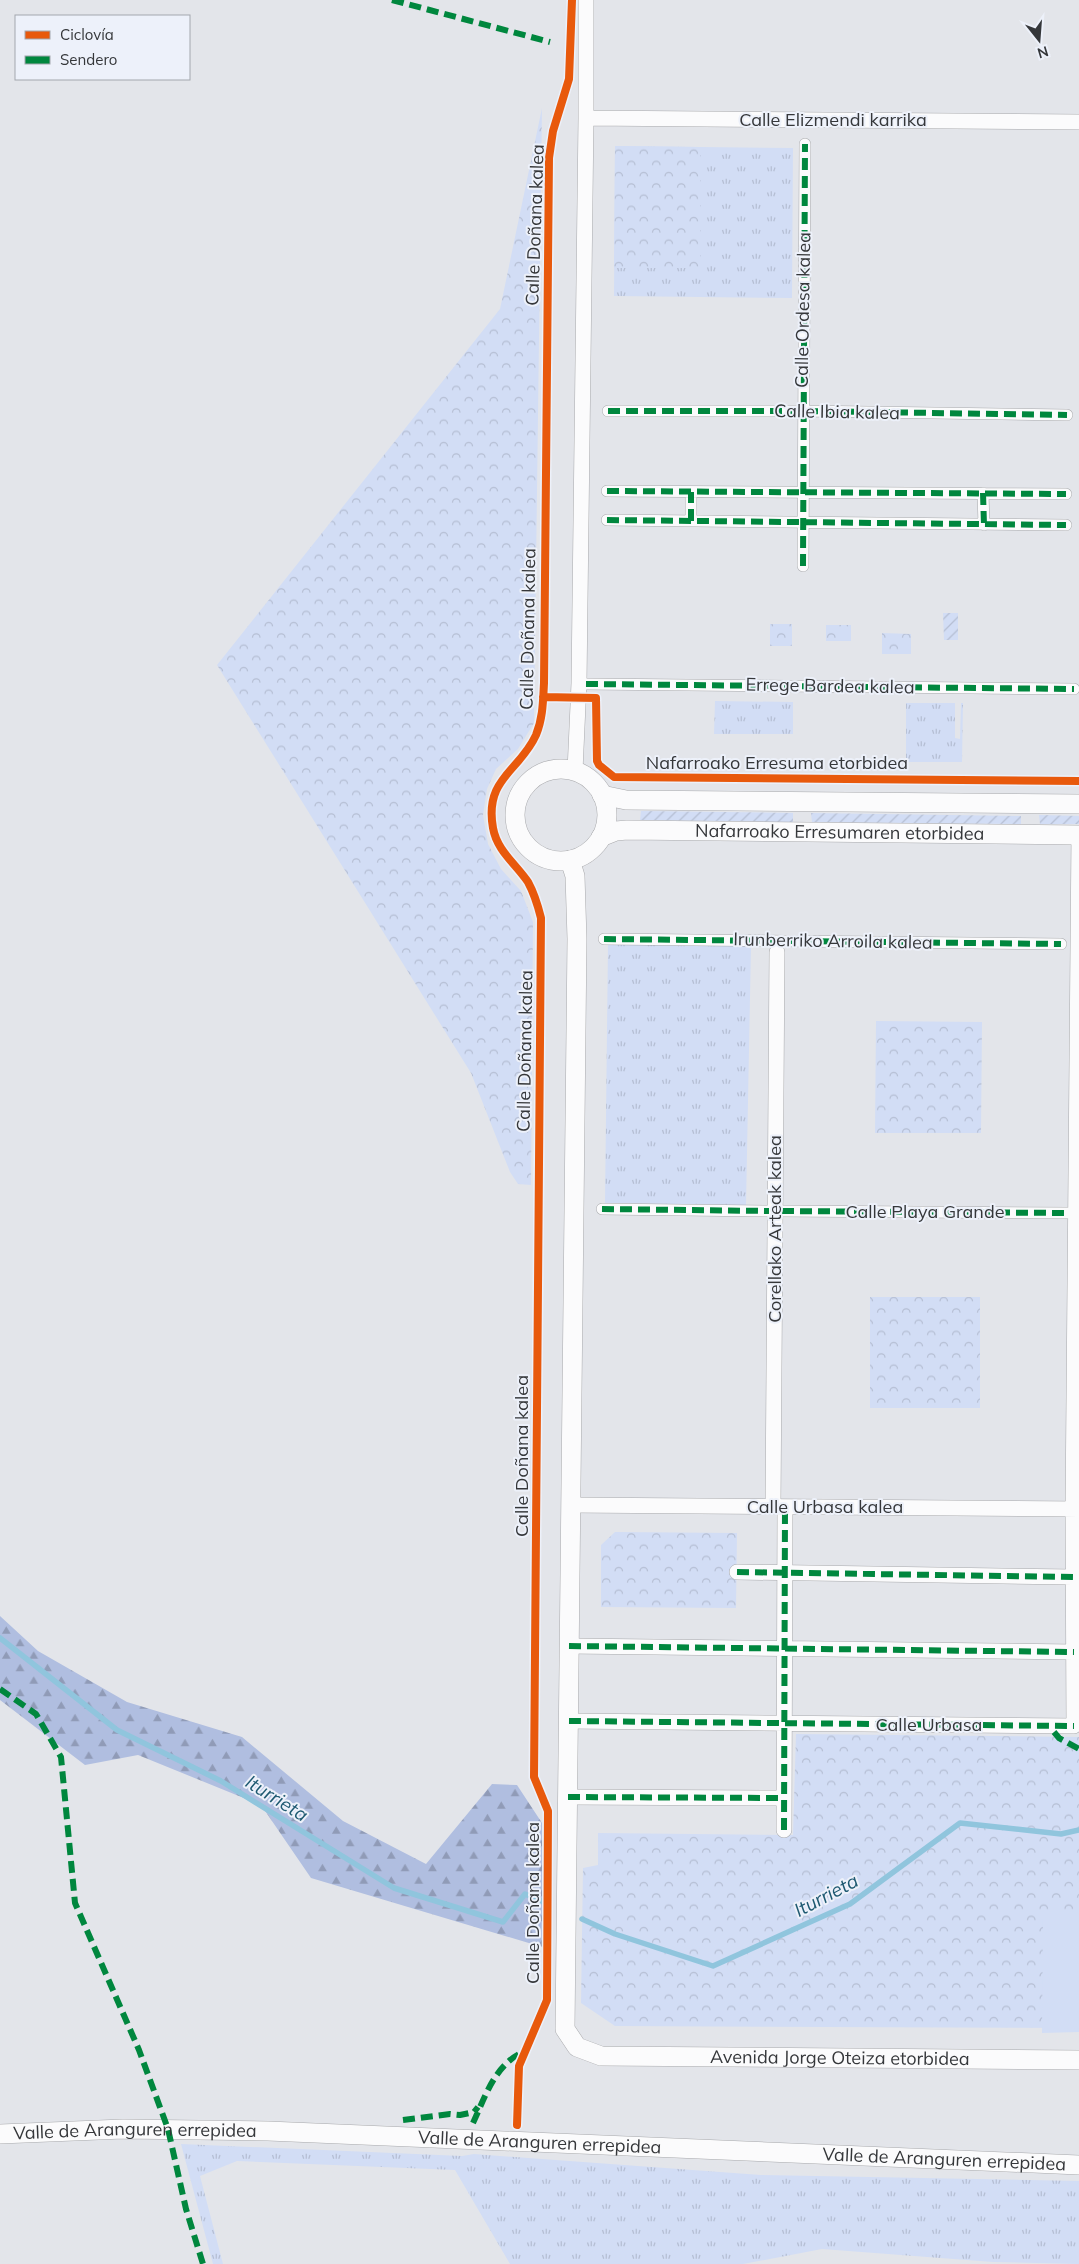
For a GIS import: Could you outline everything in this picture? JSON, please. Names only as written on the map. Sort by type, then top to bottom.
[{"type":"street","points":[[575,771],[578,684],[586,0]]},
{"type":"street","name":"Calle Elizmendi karrika","points":[[586,118],[1079,122]]},
{"type":"street","name":"Calle Ordesa kalea","points":[[803,566],[802,411],[805,144]]},
{"type":"street","name":"Calle Ibia kalea","points":[[608,411],[802,411],[1067,415]]},
{"type":"street","points":[[607,491],[1066,494]]},
{"type":"street","points":[[691,492],[691,521]]},
{"type":"street","points":[[983,493],[984,524]]},
{"type":"street","points":[[607,520],[1066,525]]},
{"type":"street","name":"Errege Bardea kalea","points":[[586,684],[1074,689]]},
{"type":"street","points":[[557,769],[575,771],[588,778],[602,795],[607,817],[601,837],[590,849],[570,860],[550,859],[530,849],[518,829],[515,813],[517,798],[531,780],[546,771],[557,769]]},
{"type":"street","name":"Nafarroako Erresumaren etorbidea","points":[[602,795],[626,800],[1079,804]]},
{"type":"street","name":"Nafarroako Erresumaren etorbidea","points":[[601,837],[627,830],[1079,834]]},
{"type":"street","points":[[569,1646],[1074,1652],[1079,834]]},
{"type":"street","name":"Calle Doñana kalea","points":[[570,860],[575,876],[577,939],[565,2029],[577,2047],[601,2056]]},
{"type":"street","name":"Irunberriko Arroila kalea","points":[[604,939],[1061,944]]},
{"type":"street","name":"Corellako Arteak kalea","points":[[777,952],[779,1507]]},
{"type":"street","points":[[602,1209],[769,1211]]},
{"type":"street","name":"Calle Playa Grande","points":[[782,1211],[1068,1213]]},
{"type":"street","name":"Calle Urbasa kalea","points":[[570,1505],[1076,1509]]},
{"type":"street","points":[[779,1507],[784,1573],[784,1830]]},
{"type":"street","points":[[737,1572],[1073,1576]]},
{"type":"street","name":"Calle Urbasa","points":[[569,1721],[1074,1726],[1074,1652]]},
{"type":"street","points":[[568,1797],[784,1798]]},
{"type":"street","name":"Avenida Jorge Oteiza etorbidea","points":[[601,2056],[1079,2060]]},
{"type":"street","name":"Valle de Aranguren errepidea","points":[[0,2134],[123,2129],[268,2131],[1079,2165]]},
{"type":"green space","points":[[542,108],[534,723],[518,749],[496,769],[487,789],[483,815],[488,844],[501,869],[521,891],[533,922],[531,1185],[518,1184],[510,1172],[471,1073],[217,665],[500,309]]},
{"type":"green space","points":[[615,146],[793,148],[792,298],[614,296]]},
{"type":"green space","points":[[615,146],[700,147],[700,268],[614,268]]},
{"type":"green space","points":[[943,613],[958,613],[958,640],[944,640]]},
{"type":"green space","points":[[770,624],[792,624],[792,646],[770,646]]},
{"type":"green space","points":[[826,625],[851,625],[851,641],[826,641]]},
{"type":"green space","points":[[882,633],[911,634],[911,654],[882,654]]},
{"type":"green space","points":[[715,701],[793,702],[793,734],[714,734]]},
{"type":"green space","points":[[906,703],[955,703],[955,738],[960,739],[961,703],[963,703],[962,762],[906,762]]},
{"type":"green space","points":[[641,811],[793,813],[793,822],[640,820]]},
{"type":"green space","points":[[811,813],[1021,816],[1021,824],[812,822]]},
{"type":"green space","points":[[1039,815],[1079,816],[1079,824],[1040,824]]},
{"type":"green space","points":[[608,944],[751,946],[746,1205],[605,1203]]},
{"type":"green space","points":[[876,1021],[982,1022],[981,1133],[875,1133]]},
{"type":"green space","points":[[870,1297],[980,1297],[980,1408],[870,1408]]},
{"type":"green space","points":[[615,1532],[737,1533],[736,1608],[601,1607],[601,1545]]},
{"type":"green space","points":[[0,1616],[38,1651],[127,1702],[242,1737],[343,1821],[426,1864],[492,1784],[517,1785],[542,1823],[542,1947],[311,1878],[261,1805],[138,1755],[85,1765],[0,1700]]},
{"type":"green space","points":[[796,1734],[1079,1737],[1079,2028],[615,2026],[581,2003],[583,1868],[598,1865],[598,1833],[793,1835]]},
{"type":"green space","points":[[1043,1915],[1079,1915],[1079,2032],[1042,2033]]},
{"type":"green space","points":[[181,2144],[462,2156],[474,2154],[761,2175],[1079,2181],[1079,2264],[993,2262],[822,2249],[743,2264],[510,2264],[455,2170],[237,2161],[200,2176],[223,2264],[213,2264]]},
{"type":"waterway","name":"Iturrieta","points":[[0,1638],[117,1730],[221,1781],[394,1888],[503,1922],[525,1894],[548,1904]]},
{"type":"waterway","name":"Iturrieta","points":[[582,1919],[615,1934],[713,1966],[850,1904],[960,1823],[1061,1834],[1079,1830]]},
{"type":"marked path","points":[[392,0],[550,42]]},
{"type":"marked path","points":[[803,566],[805,144]]},
{"type":"marked path","points":[[608,411],[802,411],[1067,415]]},
{"type":"marked path","points":[[607,491],[1066,494]]},
{"type":"marked path","points":[[691,492],[691,521]]},
{"type":"marked path","points":[[983,493],[984,525]]},
{"type":"marked path","points":[[607,520],[1066,525]]},
{"type":"marked path","points":[[586,684],[1074,689]]},
{"type":"marked path","points":[[604,939],[1061,944]]},
{"type":"marked path","points":[[602,1209],[769,1211]]},
{"type":"marked path","points":[[782,1211],[1068,1213]]},
{"type":"marked path","points":[[784,1830],[785,1507]]},
{"type":"marked path","points":[[737,1572],[1073,1577]]},
{"type":"marked path","points":[[569,1646],[1074,1652]]},
{"type":"marked path","points":[[0,1689],[36,1714],[61,1757],[75,1903],[139,2050],[168,2129],[186,2209],[203,2264]]},
{"type":"marked path","points":[[569,1721],[1074,1726]]},
{"type":"marked path","points":[[1054,1732],[1059,1738],[1079,1749]]},
{"type":"marked path","points":[[568,1797],[784,1798]]},
{"type":"marked path","points":[[473,2123],[487,2091],[499,2072],[506,2064],[525,2051]]},
{"type":"marked path","points":[[403,2120],[450,2114],[460,2115],[474,2112],[478,2107]]},
{"type":"cycle path","points":[[517,2125],[519,2066],[547,2000],[548,1811],[534,1777],[541,918],[528,882],[498,844],[493,828],[492,811],[498,786],[521,758],[536,735],[542,709],[544,683],[549,158],[553,131],[569,79],[572,0]]},
{"type":"cycle path","name":"Nafarroako Erresuma etorbidea","points":[[543,697],[596,698],[597,761],[599,765],[614,777],[1079,781]]}]
